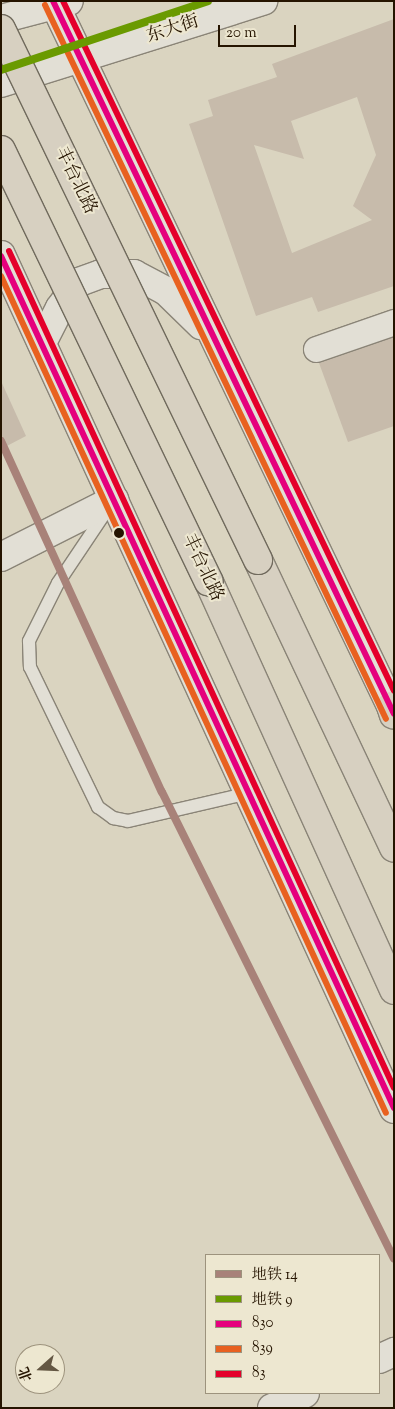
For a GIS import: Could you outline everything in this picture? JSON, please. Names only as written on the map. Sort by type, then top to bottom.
[{"type":"highway","name":"丰台北路","points":[[1,29],[258,560],[394,848]]},
{"type":"highway","name":"丰台北路","points":[[1,150],[209,582],[394,990]]},
{"type":"street","name":"东大街","points":[[1,83],[82,60],[263,1]]},
{"type":"street","points":[[1,20],[59,3],[82,60],[393,711]]},
{"type":"street","points":[[1,255],[394,1109]]},
{"type":"street","points":[[42,343],[60,308],[79,282],[101,274],[134,274],[166,291],[215,338]]},
{"type":"street","points":[[316,350],[394,322]]},
{"type":"street","points":[[1,557],[114,500]]},
{"type":"street","points":[[380,1359],[394,1352]]},
{"type":"street","points":[[272,1408],[303,1394]]},
{"type":"lane","points":[[114,500],[58,583],[29,641],[30,667],[98,808],[112,818],[128,821],[249,793]]},
{"type":"building","points":[[394,19],[394,286],[318,312],[312,297],[256,316],[189,124],[213,116],[208,100],[277,77],[272,64]],"holes":[[[357,97],[376,155],[353,206],[372,220],[292,253],[254,145],[304,159],[291,121]]]},
{"type":"building","points":[[394,337],[394,426],[348,442],[319,363]]},
{"type":"building","points":[[1,381],[26,436],[1,449]]},
{"type":"metro line","name":"9","points":[[1,70],[208,1]]},
{"type":"metro line","name":"14","points":[[1,441],[162,792],[394,1259]]},
{"type":"transit line","name":"830","points":[[53,1],[394,714]]},
{"type":"transit line","name":"83","points":[[63,1],[394,691]]},
{"type":"transit line","name":"839","points":[[45,5],[386,719]]},
{"type":"transit line","name":"83","points":[[9,251],[394,1088]]},
{"type":"transit line","name":"830","points":[[1,256],[394,1108]]},
{"type":"transit line","name":"839","points":[[1,276],[386,1113]]}]
